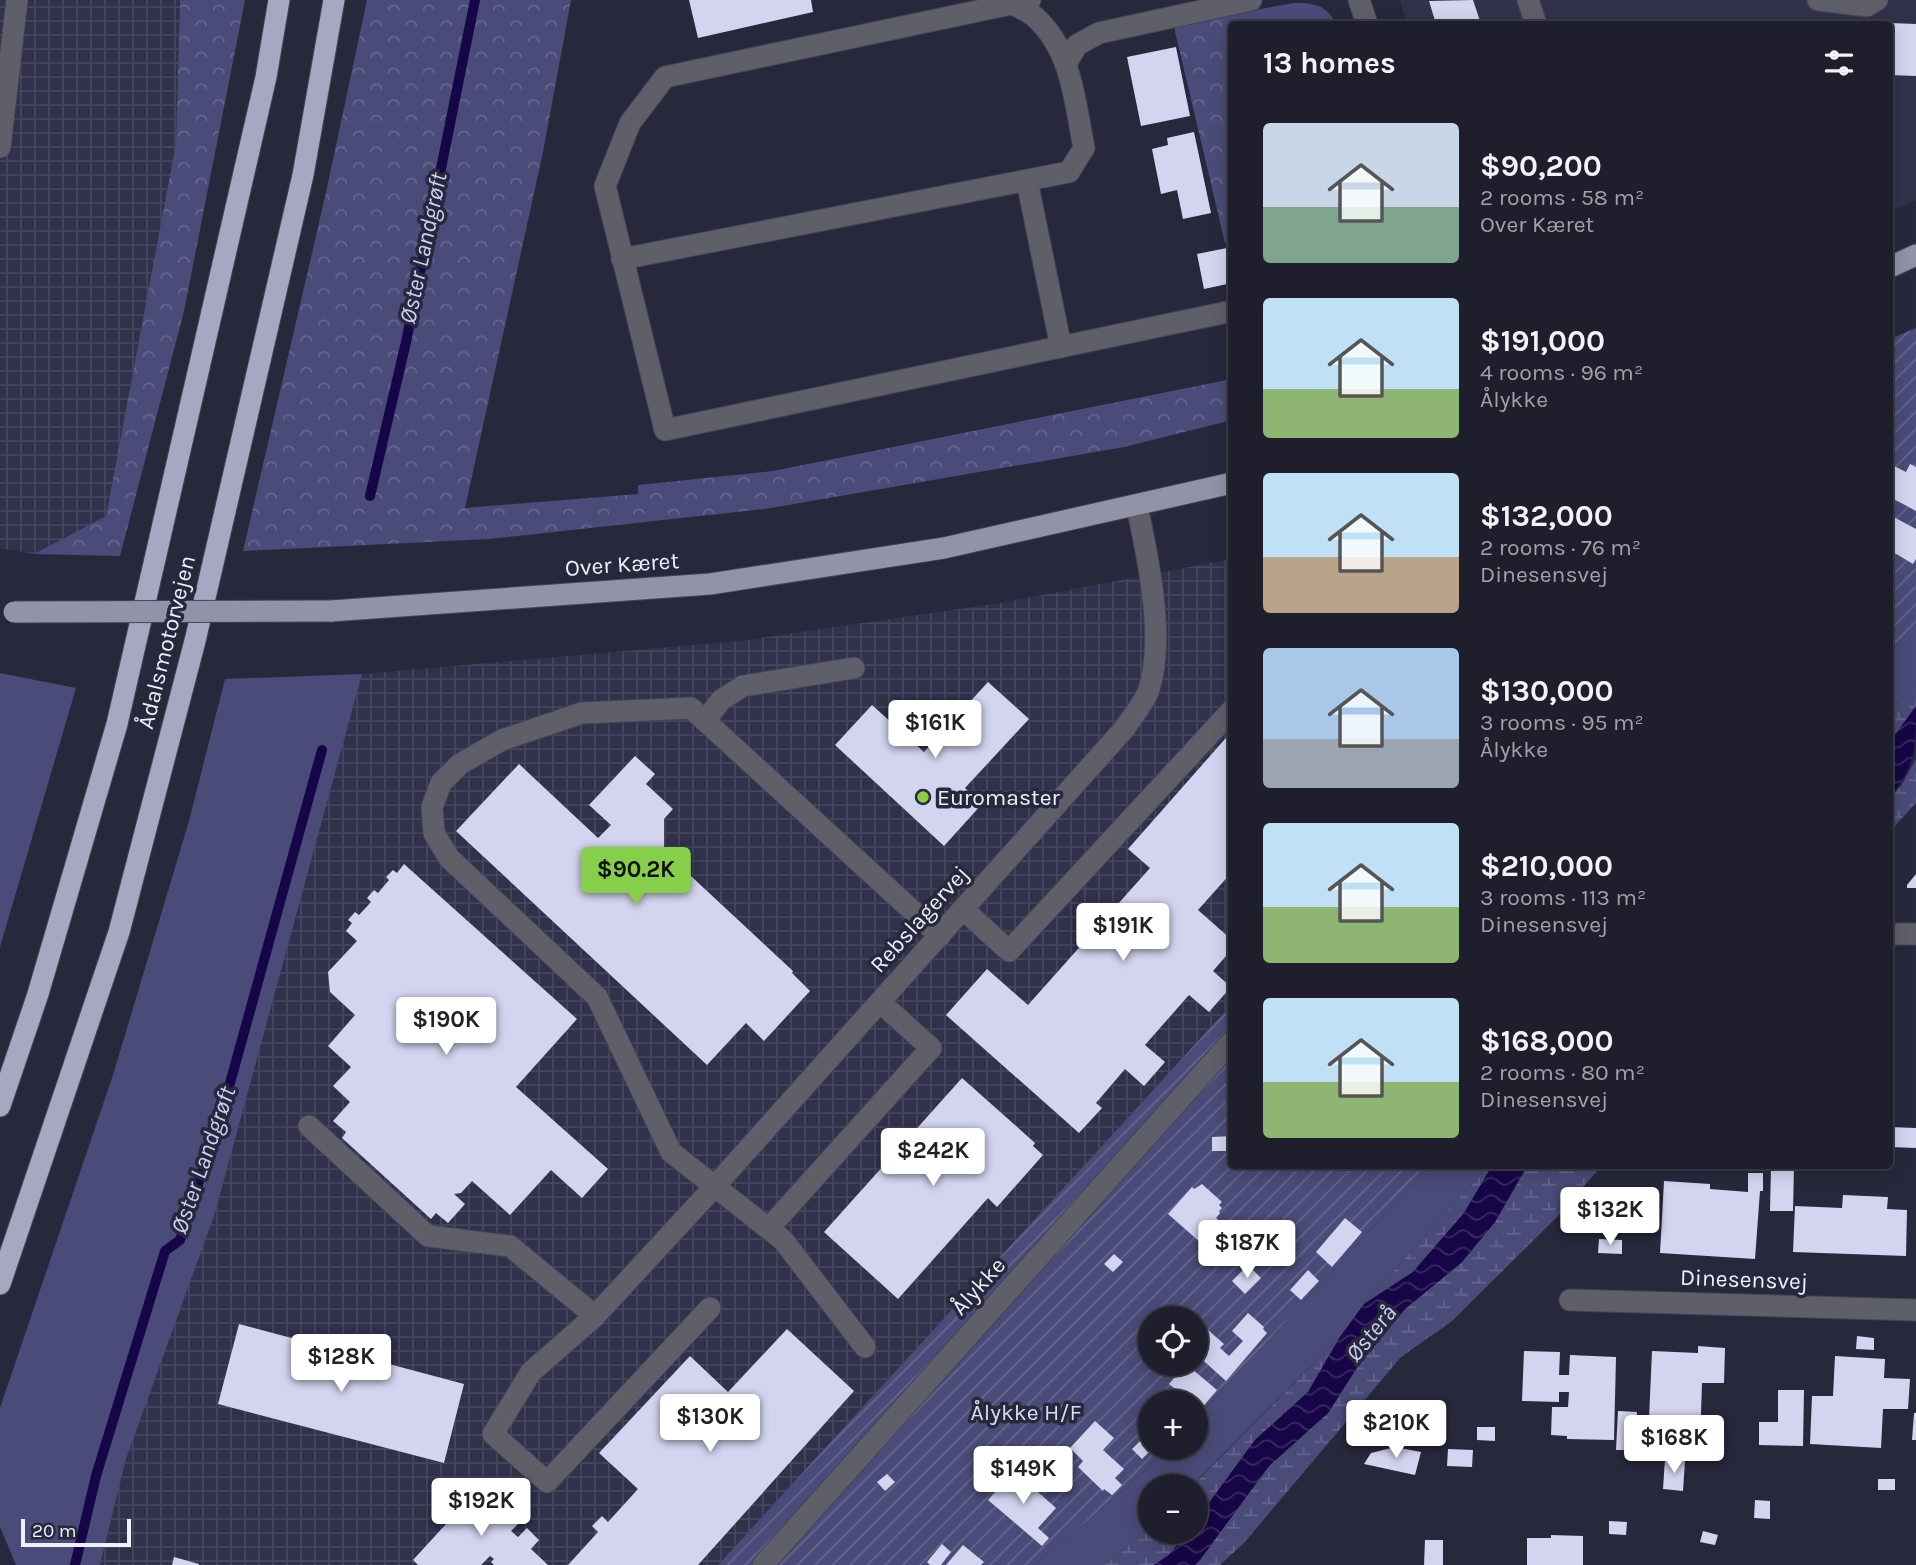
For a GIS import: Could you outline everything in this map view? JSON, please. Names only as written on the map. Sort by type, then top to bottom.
[{"type":"highway","name":"Ådalsmotorvejen","points":[[0,1106],[38,994],[117,724],[263,91],[279,0]]},
{"type":"highway","name":"Ådalsmotorvejen","points":[[0,1284],[119,932],[195,641],[303,175],[334,0]]},
{"type":"main road","points":[[1893,266],[1916,255]]},
{"type":"main road","name":"Over Kæret","points":[[5,612],[331,611],[710,584],[944,548],[1228,484]]},
{"type":"street","points":[[0,147],[17,0]]},
{"type":"street","points":[[1067,62],[1077,45],[1099,33],[1251,0]]},
{"type":"street","points":[[1359,0],[1366,21]]},
{"type":"street","points":[[1528,0],[1535,21]]},
{"type":"street","points":[[1818,0],[1867,6],[1877,0]]},
{"type":"street","points":[[622,259],[1069,172],[1084,149],[1067,62],[1053,36],[1022,2],[665,77],[630,123],[606,186],[622,259],[665,430],[1228,312]]},
{"type":"street","points":[[1027,181],[1060,347]]},
{"type":"street","name":"Rebslagervej","points":[[710,1308],[547,1482],[493,1434],[531,1372],[595,1316],[1125,729],[1147,692],[1156,648],[1146,548],[1137,506]]},
{"type":"street","points":[[705,721],[721,700],[743,686],[853,668]]},
{"type":"street","points":[[865,1347],[783,1240],[671,1152],[597,997],[449,858],[434,833],[432,807],[441,783],[460,764],[502,740],[582,713],[691,708],[940,936]]},
{"type":"street","points":[[963,909],[1009,951],[1228,714]]},
{"type":"street","points":[[1894,934],[1916,934]]},
{"type":"street","points":[[769,1228],[932,1048],[880,1002]]},
{"type":"street","name":"Ålykke","points":[[763,1565],[1228,1045]]},
{"type":"street","points":[[309,1126],[428,1236],[510,1246],[595,1316]]},
{"type":"street","name":"Dinesensvej","points":[[1570,1300],[1916,1310]]},
{"type":"shaded area","points":[[0,0],[180,0],[176,143],[106,516],[34,554],[0,548]]},
{"type":"shaded area","points":[[1400,0],[1916,0],[1916,200],[1893,211],[1893,21],[1406,21]]},
{"type":"shaded area","points":[[1228,560],[1228,1008],[718,1565],[100,1565],[126,1459],[248,1087],[362,674],[740,641],[1000,603]]},
{"type":"green space","points":[[180,0],[245,0],[184,311],[120,556],[34,554],[106,516],[176,143]]},
{"type":"green space","points":[[367,0],[571,0],[543,152],[465,508],[638,494],[638,485],[773,471],[1228,380],[1228,421],[1124,447],[765,509],[489,539],[243,551],[325,197]]},
{"type":"green space","points":[[1294,3],[1319,6],[1335,21],[1230,21],[1228,15]]},
{"type":"green space","points":[[1228,15],[1230,21],[1228,243],[1225,243],[1174,27]]},
{"type":"green space","points":[[1916,328],[1916,623],[1893,649],[1893,338]]},
{"type":"green space","points":[[1916,623],[1916,683],[1893,709],[1893,649]]},
{"type":"green space","points":[[0,673],[76,688],[0,947]]},
{"type":"green space","points":[[362,674],[214,1216],[126,1459],[100,1565],[16,1565],[0,1527],[0,1408],[113,1075],[189,821],[225,679]]},
{"type":"green space","points":[[1916,683],[1916,706],[1893,738],[1893,709]]},
{"type":"green space","points":[[1916,759],[1916,803],[1893,828],[1893,795]]},
{"type":"green space","name":"Ålykke H/F","points":[[1228,1008],[1228,1169],[1426,1169],[1208,1406],[1208,1390],[1138,1390],[1138,1460],[1156,1460],[1034,1565],[718,1565]]},
{"type":"green space","points":[[1426,1169],[1485,1169],[1364,1304],[1340,1337],[1203,1474],[1140,1474],[1156,1460],[1208,1460],[1208,1406]]},
{"type":"green space","points":[[1485,1169],[1490,1169],[1464,1213],[1413,1272],[1364,1304]]},
{"type":"green space","points":[[1525,1169],[1598,1169],[1563,1211],[1452,1321],[1401,1357],[1243,1544],[1220,1565],[1195,1565],[1269,1466],[1328,1413],[1360,1363],[1405,1309],[1462,1262],[1495,1222]]},
{"type":"green space","points":[[1340,1337],[1308,1392],[1255,1440],[1208,1504],[1208,1474],[1204,1474]]},
{"type":"green space","points":[[1138,1476],[1138,1537],[1104,1565],[1034,1565]]},
{"type":"green space","points":[[1138,1537],[1138,1544],[1178,1544],[1169,1555],[1154,1565],[1104,1565]]},
{"type":"water","points":[[1916,706],[1913,755],[1905,775],[1893,793],[1893,738]]},
{"type":"water","name":"Østerå","points":[[1490,1169],[1525,1169],[1495,1222],[1462,1262],[1405,1309],[1360,1363],[1328,1413],[1269,1466],[1200,1560],[1195,1565],[1154,1565],[1169,1555],[1178,1544],[1208,1544],[1208,1504],[1255,1440],[1308,1392],[1340,1337],[1364,1304],[1413,1272],[1464,1213]]},
{"type":"building","points":[[689,0],[811,0],[813,12],[698,38]]},
{"type":"building","points":[[1473,0],[1480,21],[1435,21],[1429,1]]},
{"type":"building","points":[[1893,23],[1916,24],[1916,76],[1893,75]]},
{"type":"building","points":[[1176,47],[1190,116],[1141,126],[1127,57]]},
{"type":"building","points":[[1194,132],[1211,213],[1183,219],[1177,190],[1161,194],[1152,149],[1168,145],[1167,138]]},
{"type":"building","points":[[1228,248],[1228,284],[1204,289],[1197,254]]},
{"type":"building","points":[[1910,464],[1916,467],[1916,511],[1893,499],[1893,466],[1906,472]]},
{"type":"building","points":[[1893,517],[1916,529],[1916,559],[1913,564],[1893,552]]},
{"type":"building","points":[[988,682],[1029,719],[965,788],[982,804],[944,846],[835,745],[872,705],[924,752]]},
{"type":"building","points":[[1228,736],[1228,876],[1198,910],[1228,936],[1228,954],[1213,971],[1228,984],[1228,990],[1209,1012],[1189,995],[1145,1045],[1165,1062],[1144,1086],[1125,1069],[1096,1103],[1102,1108],[1079,1133],[946,1015],[987,969],[1028,1005],[1150,868],[1128,849]]},
{"type":"building","points":[[635,756],[655,774],[646,784],[673,809],[664,819],[664,851],[793,971],[810,991],[764,1041],[746,1023],[707,1065],[456,831],[519,764],[598,838],[611,825],[589,805]]},
{"type":"building","points":[[404,864],[577,1019],[516,1087],[608,1169],[582,1198],[551,1170],[510,1215],[472,1181],[461,1193],[454,1194],[465,1204],[448,1223],[436,1213],[431,1219],[342,1138],[346,1132],[333,1121],[350,1102],[333,1086],[351,1067],[328,1046],[355,1015],[330,992],[328,972],[357,941],[346,931],[352,923],[348,920],[355,912],[359,915],[371,902],[367,898],[374,890],[378,893],[389,880],[386,877],[393,870],[397,873]]},
{"type":"building","points":[[1916,874],[1916,888],[1907,888],[1907,885]]},
{"type":"building","points":[[962,1078],[1035,1143],[1033,1146],[1043,1155],[997,1207],[988,1198],[898,1299],[824,1232]]},
{"type":"building","points":[[1893,1127],[1916,1128],[1916,1148],[1893,1147]]},
{"type":"building","points":[[1228,1136],[1228,1151],[1212,1151],[1212,1137]]},
{"type":"building","points":[[1771,1169],[1794,1169],[1793,1211],[1770,1211]]},
{"type":"building","points":[[1748,1173],[1763,1173],[1755,1259],[1660,1253],[1664,1181],[1710,1184],[1710,1189],[1748,1192]]},
{"type":"building","points":[[1202,1184],[1222,1202],[1219,1205],[1222,1208],[1216,1218],[1228,1228],[1209,1250],[1168,1214],[1192,1187],[1194,1189]]},
{"type":"building","points":[[1843,1195],[1888,1197],[1887,1209],[1907,1210],[1906,1256],[1793,1252],[1795,1206],[1842,1208]]},
{"type":"building","points":[[1345,1218],[1362,1232],[1332,1267],[1316,1252]]},
{"type":"building","points":[[1599,1239],[1622,1240],[1622,1254],[1598,1253]]},
{"type":"building","points":[[1114,1254],[1123,1262],[1113,1272],[1104,1264]]},
{"type":"building","points":[[1248,1265],[1261,1278],[1245,1294],[1232,1281]]},
{"type":"building","points":[[1308,1270],[1319,1281],[1301,1300],[1290,1290]]},
{"type":"building","points":[[1248,1313],[1267,1333],[1226,1381],[1208,1365],[1208,1330],[1224,1344],[1220,1348],[1229,1356],[1243,1341],[1232,1331]]},
{"type":"building","points":[[239,1324],[464,1384],[444,1463],[218,1404]]},
{"type":"building","points":[[787,1329],[854,1391],[698,1565],[568,1565],[598,1532],[592,1526],[602,1516],[608,1522],[638,1489],[599,1453],[690,1356],[728,1392]]},
{"type":"building","points":[[1857,1336],[1874,1338],[1874,1350],[1856,1349]]},
{"type":"building","points":[[1698,1346],[1725,1348],[1724,1383],[1702,1383],[1700,1443],[1688,1442],[1688,1452],[1666,1451],[1667,1442],[1648,1441],[1652,1351],[1698,1353]]},
{"type":"building","points":[[1524,1351],[1560,1352],[1559,1375],[1569,1375],[1570,1355],[1616,1357],[1614,1440],[1567,1439],[1567,1436],[1551,1435],[1552,1407],[1568,1407],[1569,1392],[1559,1392],[1559,1402],[1522,1401]]},
{"type":"building","points":[[1835,1356],[1885,1359],[1884,1378],[1910,1379],[1908,1409],[1883,1409],[1881,1448],[1810,1444],[1812,1396],[1833,1396]]},
{"type":"building","points":[[1176,1376],[1200,1376],[1217,1390],[1208,1401],[1208,1390],[1176,1390],[1169,1384]]},
{"type":"building","points":[[1778,1390],[1804,1390],[1803,1446],[1759,1445],[1759,1422],[1778,1422]]},
{"type":"building","points":[[1618,1411],[1637,1412],[1636,1450],[1616,1450]]},
{"type":"building","points":[[1914,1413],[1916,1440],[1912,1440]]},
{"type":"building","points":[[1095,1421],[1114,1438],[1103,1450],[1124,1469],[1115,1478],[1122,1485],[1112,1495],[1104,1489],[1103,1491],[1078,1467],[1083,1461],[1070,1448]]},
{"type":"building","points":[[1477,1427],[1495,1427],[1495,1441],[1477,1440]]},
{"type":"building","points":[[1138,1443],[1138,1455],[1132,1449]]},
{"type":"building","points":[[1395,1447],[1421,1452],[1415,1475],[1364,1464],[1371,1453]]},
{"type":"building","points":[[1448,1449],[1473,1450],[1472,1467],[1447,1466]]},
{"type":"building","points":[[1665,1459],[1685,1460],[1683,1491],[1663,1489]]},
{"type":"building","points":[[1057,1465],[1068,1475],[1060,1483],[1049,1473]]},
{"type":"building","points":[[1014,1471],[1056,1508],[1038,1528],[1049,1538],[1042,1546],[988,1500]]},
{"type":"building","points":[[887,1474],[895,1482],[885,1491],[877,1482]]},
{"type":"building","points":[[1878,1479],[1895,1479],[1895,1490],[1878,1490]]},
{"type":"building","points":[[480,1487],[519,1523],[511,1531],[518,1537],[527,1528],[539,1540],[531,1549],[548,1565],[494,1565],[491,1562],[494,1559],[490,1556],[481,1565],[418,1565],[413,1560]]},
{"type":"building","points":[[1755,1500],[1770,1501],[1770,1519],[1754,1518]]},
{"type":"building","points":[[1609,1521],[1627,1522],[1626,1535],[1609,1534]]},
{"type":"building","points":[[1703,1531],[1718,1535],[1715,1545],[1700,1542]]},
{"type":"building","points":[[1551,1535],[1583,1536],[1583,1565],[1527,1565],[1527,1538],[1551,1538]]},
{"type":"building","points":[[1425,1540],[1443,1540],[1443,1565],[1424,1565]]},
{"type":"building","points":[[942,1544],[951,1552],[941,1565],[930,1565],[927,1562]]},
{"type":"building","points":[[963,1545],[984,1562],[981,1565],[946,1565]]},
{"type":"building","points":[[174,1557],[199,1564],[199,1565],[172,1565]]},
{"type":"waterway","name":"Øster Landgrøft","points":[[370,496],[406,342],[475,0]]},
{"type":"waterway","name":"Øster Landgrøft","points":[[75,1565],[96,1476],[165,1251],[180,1240],[227,1094],[322,750]]},
{"type":"place","name":"Euromaster","points":[[923,797]]}]
